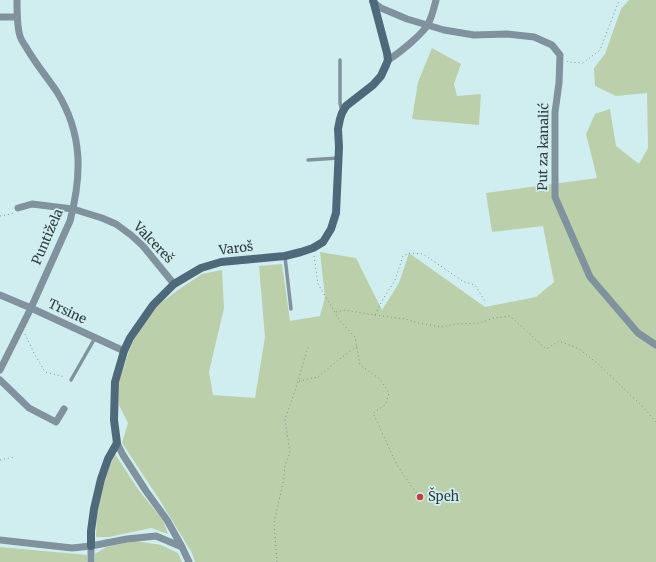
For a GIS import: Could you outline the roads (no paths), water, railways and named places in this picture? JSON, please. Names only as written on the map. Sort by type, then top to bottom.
[{"type":"main road","points":[[342,113],[346,106],[373,85],[384,70],[388,60],[373,1]]},
{"type":"main road","name":"Varoš","points":[[117,443],[114,420],[115,382],[124,351],[130,338],[153,305],[174,284],[201,268],[221,262],[285,256],[313,248],[323,242],[331,229],[336,213],[338,129],[342,113]]},
{"type":"main road","points":[[91,546],[91,531],[94,509],[101,479],[108,458],[117,443]]},
{"type":"street","name":"Puntižela","points":[[0,370],[31,308],[70,221],[78,176],[78,146],[71,120],[57,93],[34,60],[20,36],[17,17],[17,0]]},
{"type":"street","points":[[388,60],[415,39],[428,25],[436,0]]},
{"type":"street","points":[[373,1],[388,11],[407,19],[428,25]]},
{"type":"street","points":[[0,17],[17,17]]},
{"type":"street","name":"Put za kanalić","points":[[428,25],[444,30],[474,35],[507,34],[534,37],[552,45],[560,55],[559,83],[555,112],[555,197],[590,277],[638,333],[656,345]]},
{"type":"street","name":"Valcereš","points":[[18,208],[32,204],[73,210],[102,218],[116,224],[143,246],[174,284]]},
{"type":"street","name":"Trsine","points":[[0,295],[124,351]]},
{"type":"street","points":[[0,380],[29,408],[56,422],[64,409]]},
{"type":"street","points":[[117,443],[146,491],[167,520],[189,562]]},
{"type":"street","points":[[0,540],[72,548],[156,536],[182,547]]},
{"type":"street","points":[[91,546],[91,562]]},
{"type":"lane","points":[[340,60],[340,103],[342,113]]},
{"type":"lane","points":[[308,160],[338,158]]},
{"type":"lane","points":[[285,256],[291,309]]},
{"type":"lane","points":[[71,380],[95,338]]},
{"type":"place","name":"Špeh","points":[[420,497]]}]
